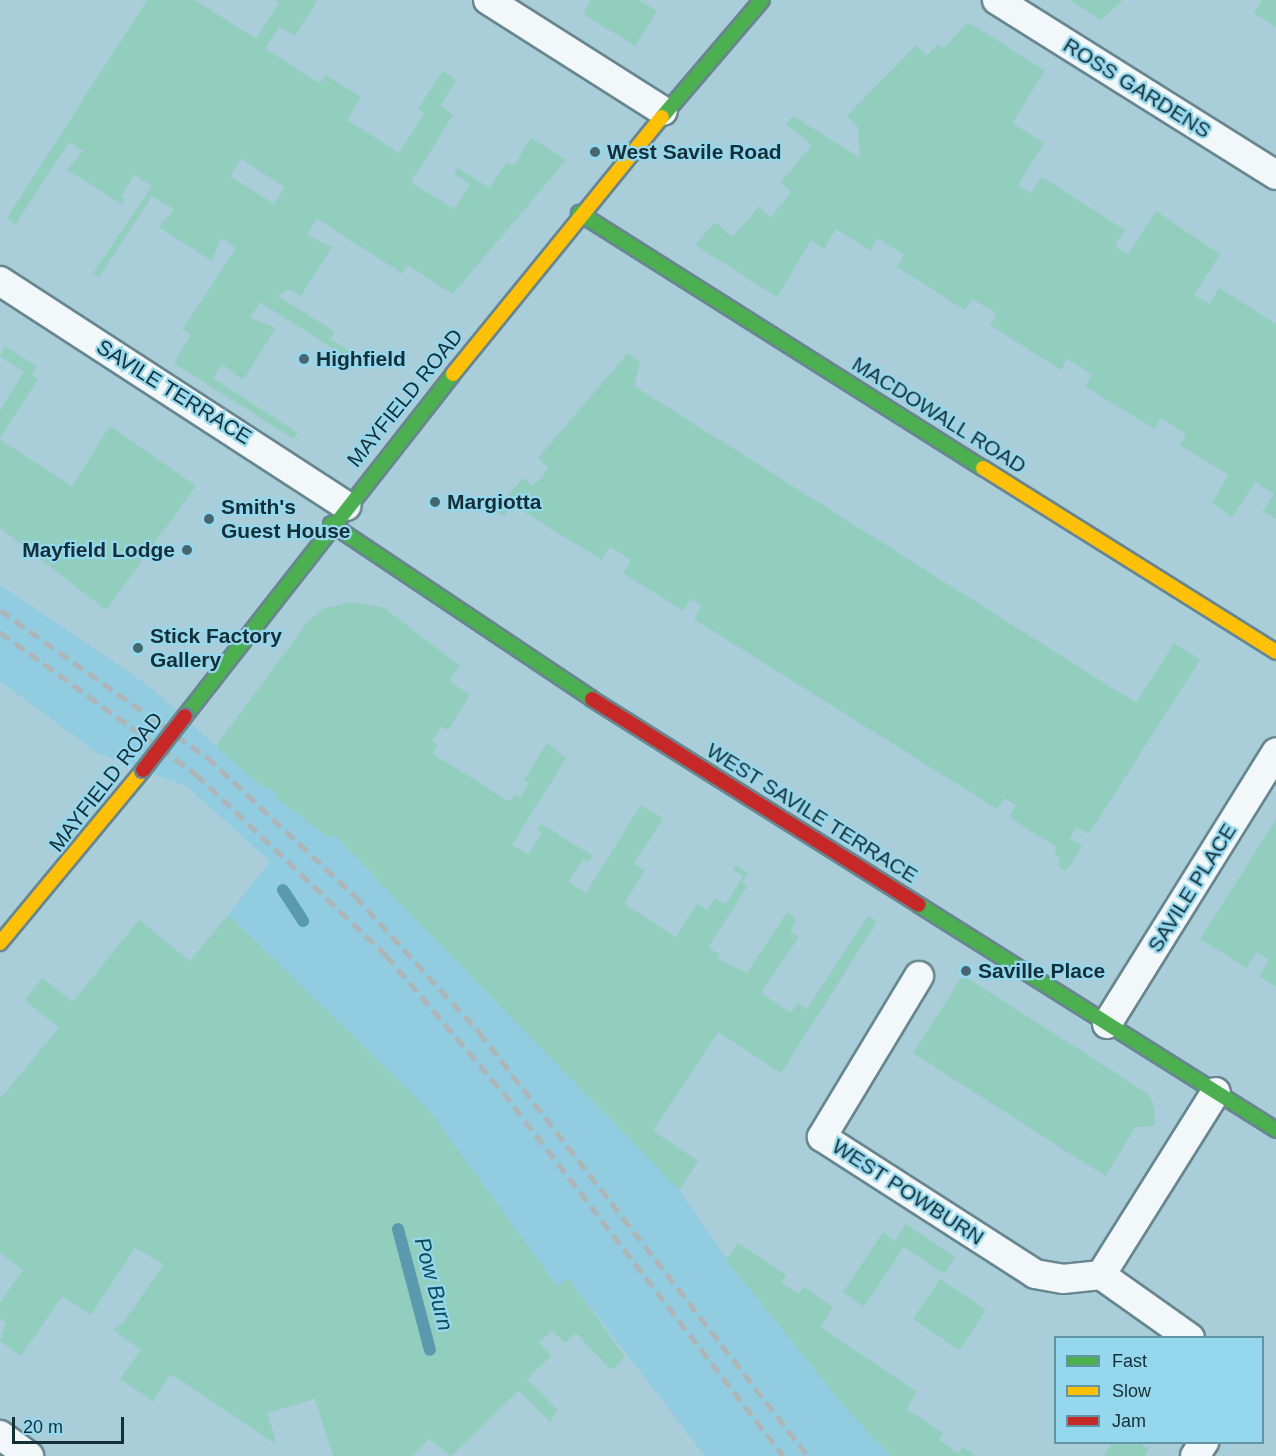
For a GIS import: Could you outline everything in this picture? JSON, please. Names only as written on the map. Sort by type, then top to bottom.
[{"type":"street","points":[[488,0],[663,111]]},
{"type":"street","name":"MAYFIELD ROAD","points":[[0,943],[143,771],[338,515],[579,213],[663,111],[762,0]]},
{"type":"street","name":"ROSS GARDENS","points":[[997,0],[1276,175]]},
{"type":"street","name":"MACDOWALL ROAD","points":[[579,213],[1276,652]]},
{"type":"street","name":"SAVILE TERRACE","points":[[0,281],[338,515]]},
{"type":"street","name":"WEST SAVILE TERRACE","points":[[338,515],[595,701],[1276,1130]]},
{"type":"street","name":"SAVILE PLACE","points":[[1107,1024],[1276,752]]},
{"type":"street","name":"WEST POWBURN","points":[[919,976],[822,1137],[1035,1274],[1063,1279],[1101,1275]]},
{"type":"street","points":[[1187,1336],[1101,1275],[1216,1092]]},
{"type":"street","points":[[0,1435],[29,1456]]},
{"type":"shaded area","points":[[0,585],[149,686],[263,788],[266,785],[330,839],[333,835],[671,1178],[741,1279],[845,1407],[890,1456],[705,1456],[569,1279],[557,1286],[428,1109],[228,915],[270,861],[186,786],[97,753],[0,681]]},
{"type":"green space","points":[[147,0],[195,0],[256,39],[279,3],[276,0],[318,0],[295,36],[279,27],[265,49],[320,83],[326,75],[361,97],[347,120],[399,153],[424,114],[418,109],[443,71],[456,80],[440,106],[453,115],[411,182],[454,209],[470,184],[454,174],[458,168],[490,188],[506,162],[514,166],[531,138],[566,160],[453,294],[407,265],[402,273],[317,219],[307,235],[332,247],[301,296],[289,289],[278,296],[335,332],[330,339],[349,351],[346,357],[260,302],[250,318],[276,328],[243,380],[222,364],[213,378],[298,433],[293,439],[174,363],[191,335],[183,329],[236,248],[221,238],[212,261],[159,227],[174,209],[152,196],[99,277],[93,273],[152,186],[134,175],[121,196],[125,199],[122,204],[67,170],[83,151],[69,142],[16,224],[7,218]],"holes":[[[241,159],[285,187],[274,204],[230,176]]]},
{"type":"green space","points":[[591,0],[639,0],[657,11],[635,46],[583,14]]},
{"type":"green space","points":[[1070,0],[1123,0],[1101,20]]},
{"type":"green space","points":[[1262,0],[1276,0],[1276,27],[1254,13]]},
{"type":"green space","points":[[968,22],[1045,71],[1012,123],[1044,143],[1018,185],[1031,193],[1042,177],[1125,230],[1115,246],[1128,254],[1156,211],[1220,254],[1194,295],[1209,304],[1219,288],[1276,324],[1276,519],[1263,511],[1274,494],[1255,482],[1232,517],[1226,513],[1212,503],[1229,475],[1180,445],[1186,434],[1161,418],[1154,429],[1085,386],[1092,375],[1080,367],[1067,359],[1061,370],[990,325],[997,314],[972,299],[965,310],[897,267],[904,255],[878,239],[870,251],[836,229],[824,249],[811,240],[777,297],[695,245],[715,222],[732,237],[759,207],[771,217],[791,192],[781,182],[812,145],[786,124],[793,116],[860,158],[858,127],[847,116],[916,45],[927,56],[938,44],[944,48]]},
{"type":"green space","points":[[5,346],[37,367],[31,376],[38,379],[0,438],[0,410],[24,372],[0,356]]},
{"type":"green space","points":[[628,353],[640,362],[634,386],[1136,703],[1174,643],[1200,660],[1089,834],[1076,827],[1070,839],[1082,846],[1066,871],[1057,865],[1061,858],[1054,854],[1057,848],[1009,817],[1016,805],[1004,798],[997,809],[694,619],[702,605],[690,599],[683,611],[623,573],[631,560],[610,547],[602,560],[513,505],[504,516],[494,511],[523,478],[533,486],[542,477],[549,468],[538,458]]},
{"type":"green space","points":[[110,426],[196,486],[106,610],[0,528],[0,440],[72,486]]},
{"type":"green space","points":[[352,602],[384,608],[460,666],[449,681],[470,695],[448,730],[441,727],[432,741],[437,745],[433,754],[510,802],[514,795],[520,798],[529,783],[524,780],[547,743],[566,758],[512,845],[528,855],[542,833],[537,830],[541,824],[593,856],[588,863],[583,859],[569,882],[586,893],[641,805],[663,818],[634,864],[645,871],[624,904],[676,937],[697,904],[707,910],[715,898],[726,904],[743,876],[733,870],[736,865],[748,873],[742,883],[747,887],[708,947],[720,955],[718,959],[747,973],[787,912],[797,920],[790,931],[799,937],[761,993],[791,1013],[798,1003],[807,1009],[868,916],[877,922],[781,1073],[718,1032],[653,1131],[698,1161],[679,1190],[334,835],[330,839],[276,798],[278,795],[266,786],[263,788],[216,746],[306,624],[322,609]]},
{"type":"green space","points":[[1276,820],[1276,987],[1259,976],[1269,960],[1257,952],[1246,968],[1200,939]]},
{"type":"green space","points":[[228,915],[428,1109],[557,1286],[569,1279],[625,1357],[611,1370],[576,1333],[565,1343],[552,1331],[539,1343],[551,1356],[527,1379],[557,1410],[550,1422],[519,1390],[451,1456],[429,1439],[412,1456],[333,1456],[315,1399],[267,1413],[277,1445],[171,1374],[153,1401],[120,1379],[141,1350],[113,1330],[123,1323],[164,1264],[135,1248],[91,1315],[62,1296],[21,1356],[0,1341],[6,1323],[0,1319],[0,1303],[23,1270],[0,1253],[0,1099],[59,1028],[25,1000],[42,978],[73,1002],[139,920],[190,961]]},
{"type":"green space","points":[[963,975],[1148,1094],[1154,1106],[1155,1126],[1136,1127],[1105,1176],[913,1053]]},
{"type":"green space","points":[[906,1224],[955,1257],[944,1274],[904,1247],[864,1307],[843,1292],[883,1232],[895,1241]]},
{"type":"green space","points":[[738,1243],[786,1275],[781,1283],[798,1294],[804,1287],[833,1307],[820,1327],[917,1392],[906,1409],[943,1433],[939,1440],[958,1453],[963,1447],[976,1456],[890,1456],[845,1407],[726,1260]]},
{"type":"green space","points":[[940,1279],[986,1310],[959,1350],[913,1319]]},
{"type":"green space","points":[[1111,1444],[1141,1444],[1149,1449],[1145,1456],[1104,1456]]},
{"type":"waterway","name":"Pow Burn","points":[[283,890],[303,921]]},
{"type":"waterway","name":"Pow Burn","points":[[398,1229],[430,1350]]},
{"type":"railway","points":[[0,610],[207,757],[355,896],[479,1032],[808,1456]]},
{"type":"railway","points":[[0,632],[196,774],[386,955],[503,1092],[783,1456]]},
{"type":"traffic: fast","points":[[662,117],[762,0]]},
{"type":"traffic: fast","points":[[579,213],[983,468]]},
{"type":"traffic: fast","points":[[185,716],[453,374]]},
{"type":"traffic: fast","points":[[331,524],[592,699]]},
{"type":"traffic: fast","points":[[919,905],[1276,1130]]},
{"type":"traffic: slow","points":[[453,374],[662,117]]},
{"type":"traffic: slow","points":[[983,468],[1276,652]]},
{"type":"traffic: slow","points":[[0,943],[143,770]]},
{"type":"traffic: jam","points":[[592,699],[919,905]]},
{"type":"traffic: jam","points":[[143,770],[185,716]]},
{"type":"place","name":"West Savile Road","points":[[595,152]]},
{"type":"place","name":"Highfield","points":[[304,359]]},
{"type":"place","name":"Margiotta","points":[[435,502]]},
{"type":"place","name":"Smith's Guest House","points":[[209,519]]},
{"type":"place","name":"Mayfield Lodge","points":[[187,550]]},
{"type":"place","name":"Stick Factory Gallery","points":[[138,648]]},
{"type":"place","name":"Saville Place","points":[[966,971]]}]
